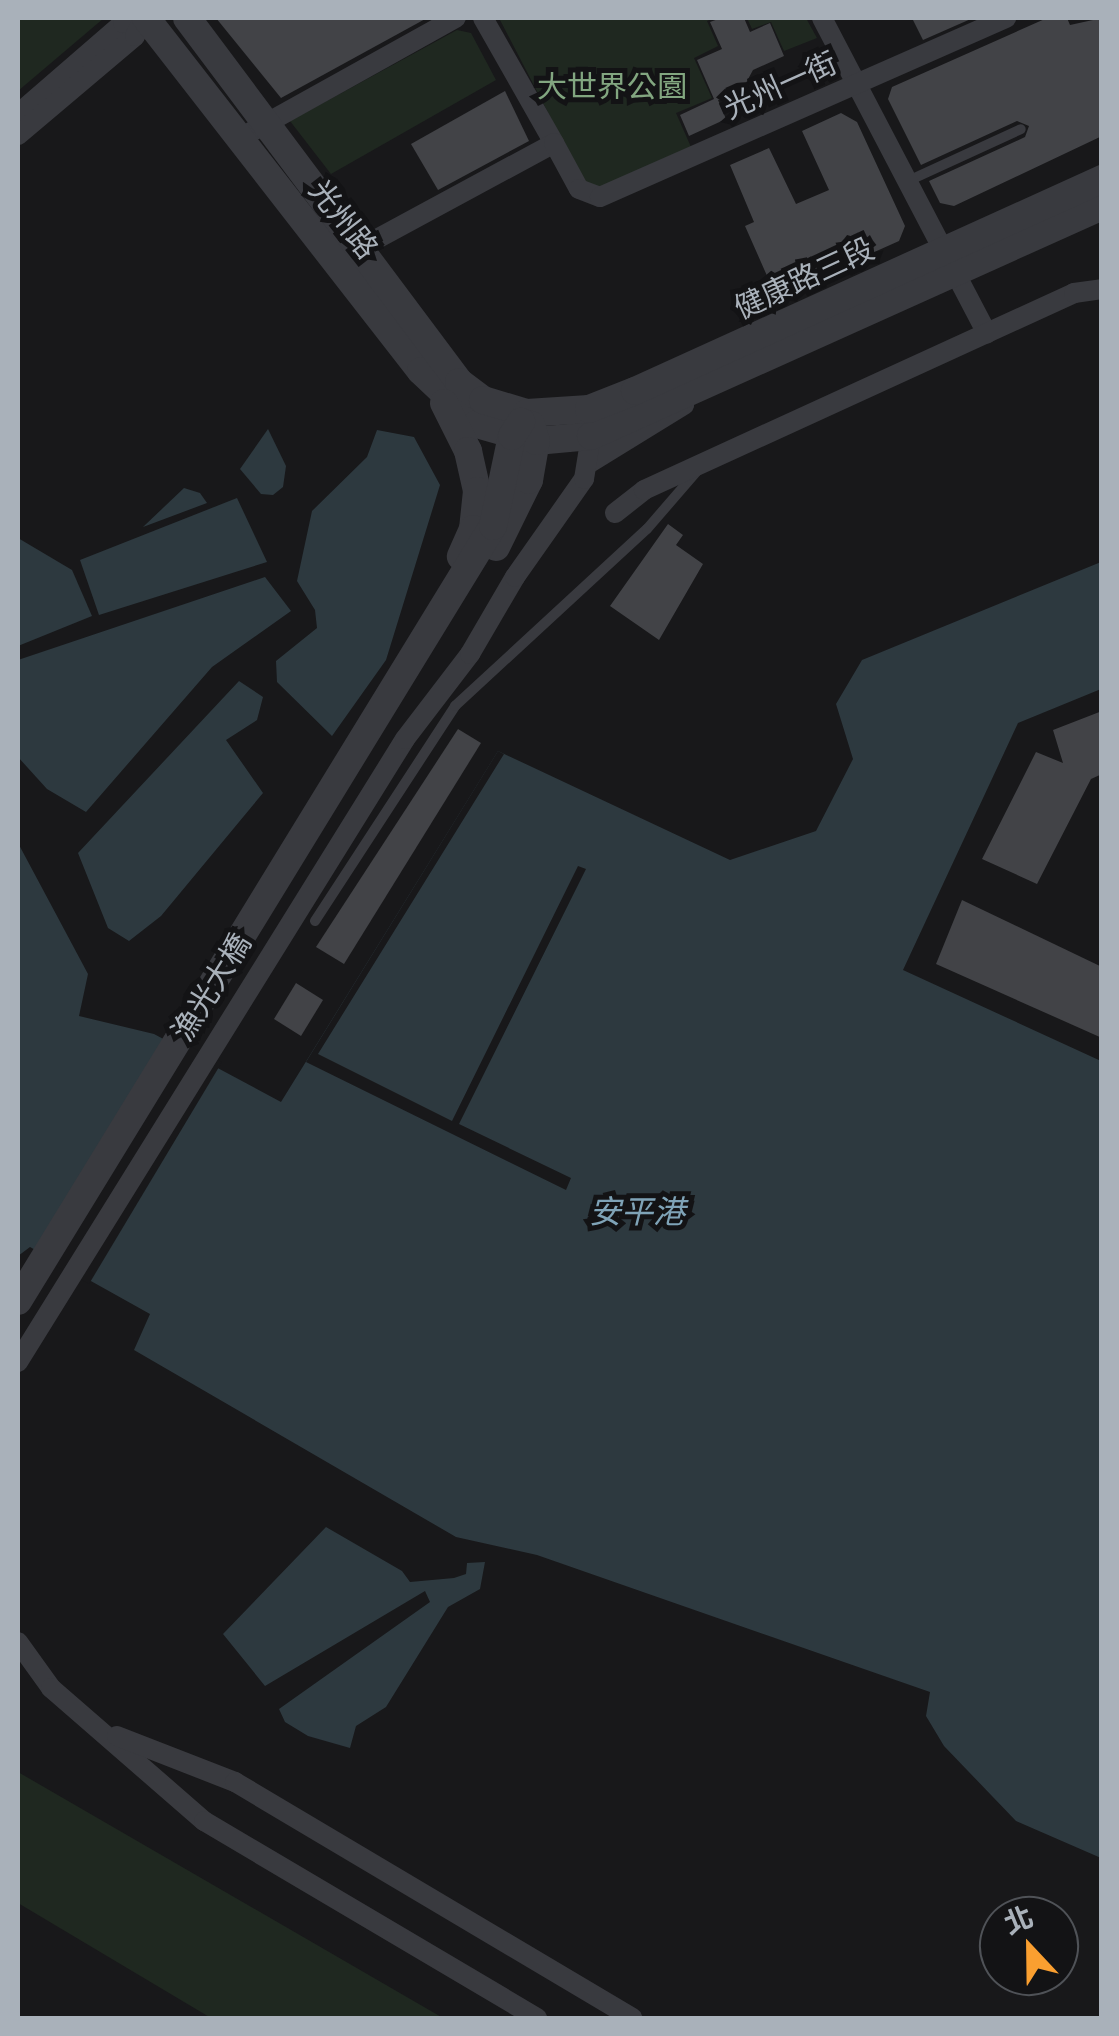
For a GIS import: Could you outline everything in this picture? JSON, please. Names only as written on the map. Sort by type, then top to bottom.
[{"type":"street","points":[[18,114],[124,23],[143,18]]},
{"type":"street","points":[[18,135],[136,36],[143,18]]},
{"type":"street","name":"光州路","points":[[143,18],[420,371],[477,424],[525,430]]},
{"type":"street","name":"光州路","points":[[187,18],[459,382],[525,430]]},
{"type":"street","points":[[240,138],[456,18]]},
{"type":"street","name":"光州一街","points":[[483,18],[578,189],[600,197],[1006,18]]},
{"type":"street","points":[[822,18],[986,333]]},
{"type":"street","points":[[336,262],[554,143]]},
{"type":"street","name":"健康路三段","points":[[525,430],[589,450],[1102,179]]},
{"type":"street","name":"健康路三段","points":[[525,430],[636,392],[950,260],[1102,206]]},
{"type":"street","points":[[615,513],[644,490],[704,462],[1074,293],[1102,289]]},
{"type":"street","points":[[420,371],[468,451],[477,491],[473,529],[428,636]]},
{"type":"street","points":[[428,636],[494,526],[525,430]]},
{"type":"street","name":"漁光大橋","points":[[18,1362],[404,739],[470,654],[515,576],[584,479],[589,450]]},
{"type":"street","name":"漁光大橋","points":[[18,1301],[428,636]]},
{"type":"street","points":[[18,1642],[51,1688],[204,1821],[537,2018]]},
{"type":"street","points":[[101,1730],[235,1782],[632,2018]]},
{"type":"lane","points":[[908,182],[1021,129]]},
{"type":"lane","points":[[315,921],[455,706],[647,529],[704,462]]},
{"type":"green space","points":[[18,18],[104,18],[18,91]]},
{"type":"green space","name":"大世界公園","points":[[499,18],[714,18],[707,21],[718,46],[694,58],[712,98],[676,113],[691,147],[599,189],[585,184]]},
{"type":"green space","name":"大世界公園","points":[[747,18],[806,18],[817,38],[784,51],[771,22],[752,29]]},
{"type":"green space","points":[[457,30],[471,33],[496,80],[331,174],[290,121]]},
{"type":"green space","points":[[18,1772],[443,2018],[211,2018],[18,1903]]},
{"type":"water","points":[[268,429],[286,466],[283,487],[273,495],[261,494],[240,469]]},
{"type":"water","points":[[377,430],[414,437],[440,485],[386,660],[332,736],[277,682],[276,661],[317,628],[315,610],[297,581],[312,511],[367,457]]},
{"type":"water","points":[[184,488],[200,493],[207,503],[143,527]]},
{"type":"water","points":[[237,498],[267,562],[99,615],[80,560]]},
{"type":"water","points":[[18,538],[72,570],[92,616],[18,646]]},
{"type":"water","name":"安平港","points":[[1101,562],[1101,689],[1018,723],[903,970],[1101,1061],[1101,1858],[1016,1821],[944,1746],[926,1716],[930,1692],[537,1555],[456,1537],[134,1350],[150,1314],[30,1247],[18,1256],[18,843],[88,974],[79,1016],[154,1034],[281,1102],[498,751],[730,860],[816,831],[853,759],[836,704],[862,660]]},
{"type":"water","points":[[265,577],[291,611],[212,667],[86,812],[47,789],[18,757],[18,660]]},
{"type":"water","points":[[239,681],[263,697],[257,720],[226,740],[263,793],[161,916],[129,941],[108,928],[78,853]]},
{"type":"water","points":[[326,1527],[402,1571],[410,1582],[454,1578],[466,1574],[467,1563],[485,1562],[480,1589],[448,1607],[386,1707],[356,1726],[350,1748],[308,1736],[285,1722],[279,1709],[430,1602],[425,1591],[265,1686],[223,1634]]},
{"type":"pier","points":[[498,751],[504,754],[318,1054],[452,1121],[578,866],[586,869],[459,1124],[571,1178],[566,1190],[306,1062]]},
{"type":"pier","points":[[167,1035],[222,1062],[89,1284],[32,1253]]},
{"type":"building","points":[[216,18],[427,18],[281,98]]},
{"type":"building","points":[[744,18],[750,32],[770,23],[784,56],[753,70],[740,94],[718,100],[726,119],[689,136],[680,115],[714,99],[697,60],[722,49],[710,22]]},
{"type":"building","points":[[912,18],[973,18],[923,40]]},
{"type":"building","points":[[1047,18],[1067,18],[1070,25],[1102,18],[1102,136],[954,206],[940,203],[929,181],[1025,137],[1029,126],[1017,121],[921,165],[888,99],[892,87]]},
{"type":"building","points":[[505,91],[529,141],[438,190],[411,144]]},
{"type":"building","points":[[841,113],[857,122],[905,226],[899,241],[776,296],[745,226],[754,222],[730,165],[769,148],[796,204],[829,190],[802,131]]},
{"type":"building","points":[[668,524],[683,535],[676,545],[703,564],[659,640],[610,606]]},
{"type":"building","points":[[1102,711],[1102,774],[1091,779],[1037,884],[982,859],[1036,752],[1063,763],[1053,730]]},
{"type":"building","points":[[458,729],[481,743],[344,964],[316,947]]},
{"type":"building","points":[[962,900],[1102,967],[1102,1038],[936,964]]},
{"type":"building","points":[[296,983],[323,1000],[301,1036],[274,1019]]}]
